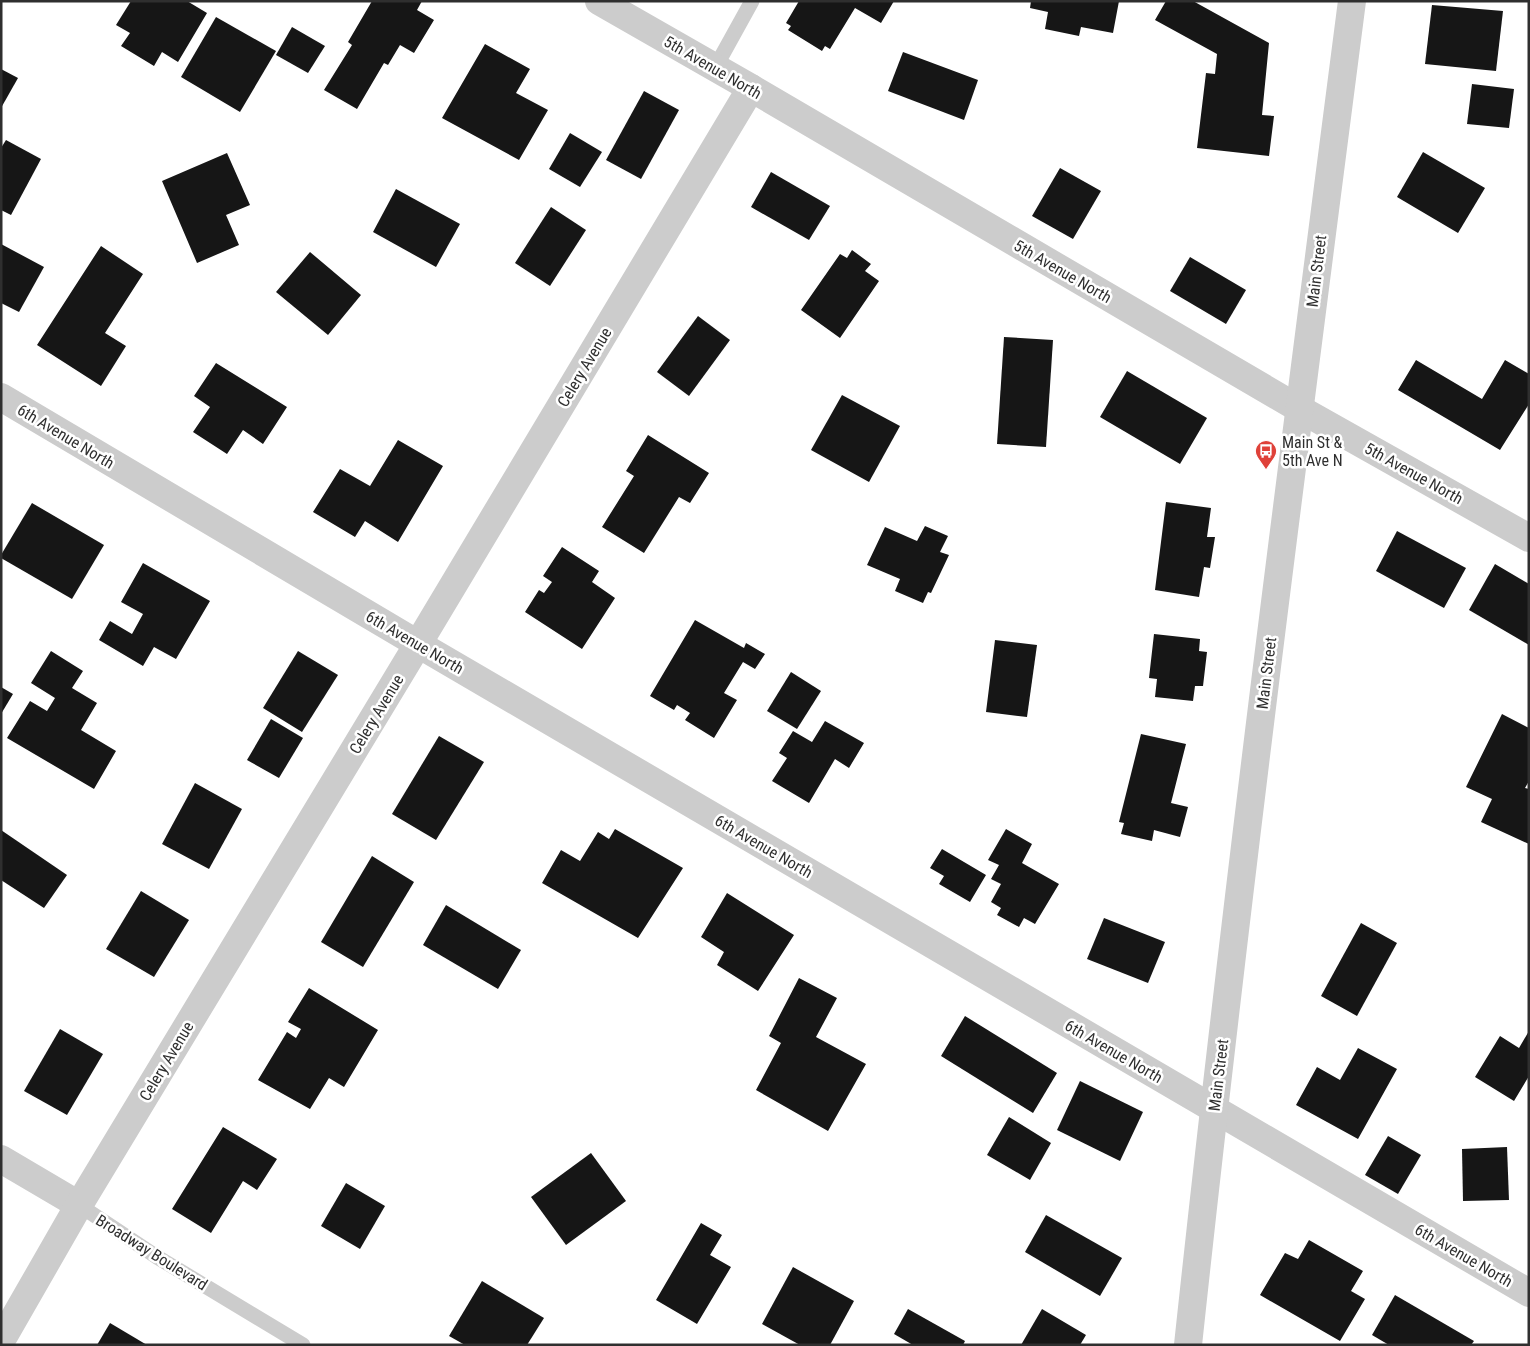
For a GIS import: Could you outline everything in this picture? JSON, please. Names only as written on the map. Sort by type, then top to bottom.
[{"type":"street","name":"5th Avenue North","points":[[598,1],[751,88],[1298,408],[1529,538]]},
{"type":"street","name":"Main Street","points":[[1188,1345],[1213,1109],[1298,408],[1352,1]]},
{"type":"street","name":"Celery Avenue","points":[[1,1341],[79,1205],[751,88]]},
{"type":"street","name":"6th Avenue North","points":[[1,398],[418,644],[1529,1293]]},
{"type":"street","name":"Broadway Boulevard","points":[[1,1159],[79,1205]]},
{"type":"lane","points":[[715,68],[752,1]]},
{"type":"lane","name":"Broadway Boulevard","points":[[79,1205],[157,1257],[303,1345]]},
{"type":"building","points":[[131,1],[187,1],[207,13],[178,62],[162,52],[154,66],[121,46],[130,33],[116,25]]},
{"type":"building","points":[[372,1],[422,1],[417,10],[434,20],[414,53],[400,45],[388,65],[384,63],[357,109],[324,90],[352,45],[348,42]]},
{"type":"building","points":[[799,1],[894,1],[881,23],[855,8],[830,49],[825,46],[822,51],[788,30],[791,26],[786,23]]},
{"type":"building","points":[[1031,1],[1119,1],[1113,33],[1081,27],[1079,36],[1045,29],[1048,12],[1030,8]]},
{"type":"building","points":[[1166,1],[1193,1],[1269,43],[1262,115],[1274,116],[1269,156],[1197,148],[1206,73],[1215,74],[1217,54],[1155,20]]},
{"type":"building","points":[[1432,5],[1503,11],[1496,71],[1425,64]]},
{"type":"building","points":[[216,17],[276,51],[240,112],[181,77]]},
{"type":"building","points":[[292,27],[325,46],[308,73],[276,55]]},
{"type":"building","points":[[485,44],[530,69],[516,93],[548,110],[519,160],[442,118]]},
{"type":"building","points":[[903,52],[978,80],[964,120],[888,91]]},
{"type":"building","points":[[1,69],[18,78],[1,108]]},
{"type":"building","points":[[1472,84],[1514,89],[1509,128],[1467,124]]},
{"type":"building","points":[[644,91],[679,110],[641,179],[606,160]]},
{"type":"building","points":[[570,133],[602,152],[580,187],[549,169]]},
{"type":"building","points":[[6,140],[41,159],[11,215],[1,210],[1,148]]},
{"type":"building","points":[[1423,152],[1485,188],[1458,233],[1397,197]]},
{"type":"building","points":[[227,153],[250,205],[226,215],[239,245],[197,263],[162,181]]},
{"type":"building","points":[[1060,168],[1101,191],[1073,239],[1032,216]]},
{"type":"building","points":[[771,172],[830,206],[809,240],[751,207]]},
{"type":"building","points":[[396,189],[460,224],[436,267],[373,232]]},
{"type":"building","points":[[551,207],[586,230],[550,286],[515,263]]},
{"type":"building","points":[[1,244],[44,267],[19,312],[1,303]]},
{"type":"building","points":[[101,246],[143,274],[105,333],[126,346],[101,386],[37,345]]},
{"type":"building","points":[[852,250],[871,264],[865,271],[879,281],[840,338],[801,310],[840,254],[847,258]]},
{"type":"building","points":[[310,252],[361,295],[328,335],[276,292]]},
{"type":"building","points":[[1190,257],[1246,290],[1226,324],[1170,291]]},
{"type":"building","points":[[698,316],[730,340],[689,396],[657,372]]},
{"type":"building","points":[[1004,337],[1053,340],[1046,447],[997,444]]},
{"type":"building","points":[[1416,360],[1482,399],[1505,360],[1529,374],[1529,404],[1500,450],[1398,390]]},
{"type":"building","points":[[216,363],[287,407],[263,444],[243,430],[227,454],[193,432],[210,407],[194,396]]},
{"type":"building","points":[[1127,371],[1207,418],[1180,464],[1100,417]]},
{"type":"building","points":[[842,395],[900,426],[869,482],[811,450]]},
{"type":"building","points":[[648,435],[709,473],[690,503],[679,497],[644,553],[602,527],[634,476],[626,471]]},
{"type":"building","points":[[398,440],[443,466],[398,542],[365,521],[355,537],[313,512],[340,469],[370,486]]},
{"type":"building","points":[[1166,502],[1211,508],[1207,537],[1215,537],[1210,568],[1204,567],[1199,597],[1155,590]]},
{"type":"building","points":[[32,503],[104,545],[72,599],[1,558]]},
{"type":"building","points":[[925,526],[948,536],[940,552],[949,555],[931,593],[928,592],[923,603],[895,591],[900,579],[867,565],[885,527],[917,541]]},
{"type":"building","points":[[1397,531],[1466,568],[1444,608],[1376,571]]},
{"type":"building","points":[[562,547],[599,571],[592,582],[615,598],[582,649],[525,612],[539,590],[544,593],[552,582],[543,576]]},
{"type":"building","points":[[143,563],[210,601],[176,659],[154,647],[143,666],[99,640],[110,621],[132,634],[143,614],[121,602]]},
{"type":"building","points":[[1495,564],[1529,584],[1529,645],[1469,610]]},
{"type":"building","points":[[695,620],[744,648],[746,643],[765,654],[755,669],[743,662],[724,693],[737,700],[714,738],[685,720],[690,713],[677,705],[674,710],[650,696]]},
{"type":"building","points":[[1154,634],[1200,639],[1199,651],[1207,652],[1203,686],[1195,686],[1193,701],[1155,697],[1157,679],[1149,678]]},
{"type":"building","points":[[995,640],[1037,645],[1027,717],[986,712]]},
{"type":"building","points":[[51,651],[83,671],[72,688],[97,703],[81,730],[116,751],[94,789],[7,738],[30,701],[47,711],[55,698],[31,683]]},
{"type":"building","points":[[298,651],[338,675],[302,732],[263,708]]},
{"type":"building","points":[[791,672],[821,691],[797,729],[767,711]]},
{"type":"building","points":[[1,687],[13,694],[1,714]]},
{"type":"building","points":[[1502,714],[1529,728],[1529,781],[1525,788],[1529,789],[1529,844],[1481,822],[1492,799],[1466,787]]},
{"type":"building","points":[[271,719],[303,738],[279,778],[247,760]]},
{"type":"building","points":[[825,721],[864,743],[849,768],[835,759],[809,803],[772,781],[787,758],[779,753],[793,731],[812,742]]},
{"type":"building","points":[[1141,734],[1186,744],[1171,803],[1188,807],[1180,837],[1154,830],[1152,841],[1121,834],[1124,823],[1119,822]]},
{"type":"building","points":[[439,736],[484,762],[436,840],[392,814]]},
{"type":"building","points":[[195,783],[242,809],[209,869],[162,844]]},
{"type":"building","points":[[615,829],[683,868],[638,938],[542,883],[561,850],[580,861],[598,832],[609,839]]},
{"type":"building","points":[[1006,829],[1032,844],[1022,863],[1059,884],[1035,924],[1024,918],[1019,927],[997,915],[1001,908],[991,902],[1001,884],[991,879],[999,865],[988,860]]},
{"type":"building","points":[[1,830],[67,875],[44,908],[1,880]]},
{"type":"building","points":[[942,849],[986,875],[970,902],[939,884],[944,876],[930,868]]},
{"type":"building","points":[[372,856],[414,882],[363,967],[321,942]]},
{"type":"building","points":[[141,891],[189,920],[154,977],[106,949]]},
{"type":"building","points":[[727,893],[794,935],[758,991],[717,965],[724,952],[701,937]]},
{"type":"building","points":[[446,905],[521,950],[498,989],[423,945]]},
{"type":"building","points":[[1104,918],[1165,942],[1148,983],[1087,959]]},
{"type":"building","points":[[1361,923],[1397,943],[1357,1016],[1321,996]]},
{"type":"building","points":[[799,978],[837,998],[816,1037],[866,1064],[828,1131],[756,1090],[781,1043],[769,1036]]},
{"type":"building","points":[[309,988],[378,1030],[344,1087],[329,1078],[310,1109],[258,1080],[287,1032],[296,1038],[301,1029],[288,1022]]},
{"type":"building","points":[[965,1016],[1057,1073],[1033,1113],[941,1056]]},
{"type":"building","points":[[60,1029],[103,1054],[67,1115],[24,1091]]},
{"type":"building","points":[[1529,1031],[1529,1076],[1514,1101],[1475,1077],[1500,1036],[1519,1048]]},
{"type":"building","points":[[1358,1048],[1397,1069],[1358,1139],[1296,1105],[1317,1067],[1340,1080]]},
{"type":"building","points":[[1080,1081],[1143,1112],[1120,1161],[1057,1130]]},
{"type":"building","points":[[1009,1117],[1051,1143],[1030,1180],[987,1155]]},
{"type":"building","points":[[223,1127],[277,1159],[257,1190],[243,1181],[211,1233],[172,1209]]},
{"type":"building","points":[[1388,1136],[1421,1155],[1398,1194],[1365,1175]]},
{"type":"building","points":[[1507,1147],[1509,1200],[1463,1201],[1462,1149]]},
{"type":"building","points":[[591,1153],[626,1201],[566,1245],[531,1197]]},
{"type":"building","points":[[346,1183],[385,1206],[360,1249],[321,1226]]},
{"type":"building","points":[[1046,1215],[1122,1258],[1100,1296],[1025,1252]]},
{"type":"building","points":[[701,1223],[722,1235],[710,1255],[731,1267],[697,1324],[656,1300]]},
{"type":"building","points":[[1309,1240],[1363,1271],[1351,1291],[1365,1299],[1340,1341],[1260,1295],[1285,1253],[1298,1259]]},
{"type":"building","points":[[793,1267],[854,1301],[830,1345],[800,1345],[762,1324]]},
{"type":"building","points":[[482,1281],[544,1318],[527,1345],[465,1345],[449,1336]]},
{"type":"building","points":[[1395,1295],[1474,1341],[1471,1345],[1389,1345],[1372,1335]]},
{"type":"building","points":[[908,1309],[965,1341],[963,1345],[913,1345],[894,1334]]},
{"type":"building","points":[[1042,1309],[1086,1335],[1080,1345],[1021,1345]]},
{"type":"building","points":[[110,1323],[147,1345],[97,1345]]},
{"type":"place","name":"Main St & 5th Ave N","points":[[1266,470]]}]
